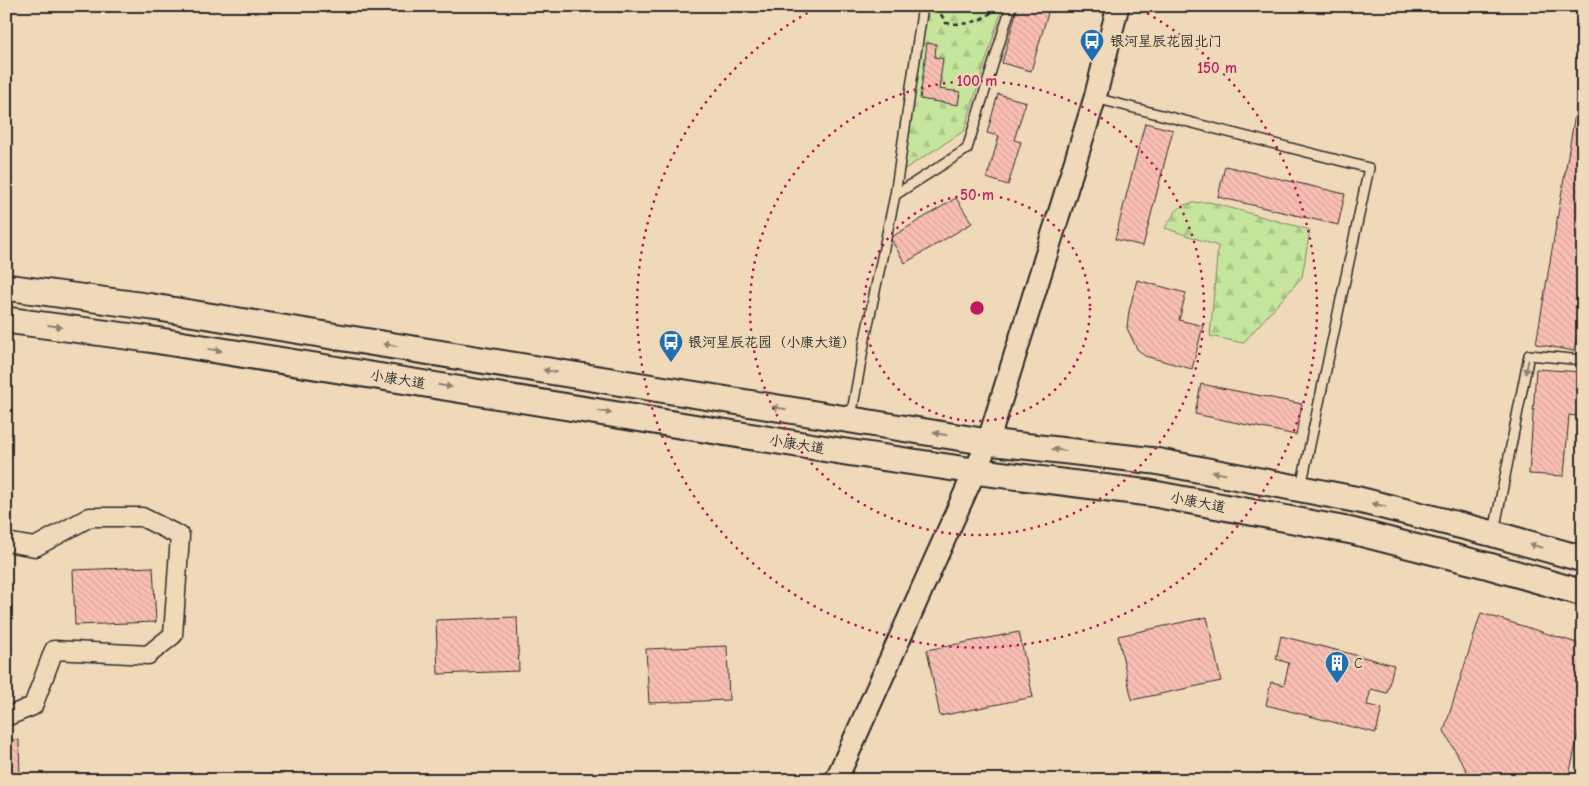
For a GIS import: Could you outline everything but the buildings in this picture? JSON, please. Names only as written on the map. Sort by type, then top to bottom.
[{"type":"main road","points":[[6,287],[153,307],[988,442],[1155,461],[1359,500],[1494,534],[1583,560]]},
{"type":"main road","name":"小康大道","points":[[6,320],[158,340],[846,452],[974,471],[1149,493],[1352,531],[1489,566],[1583,593]]},
{"type":"street","points":[[836,780],[988,442],[1095,98],[1118,6]]},
{"type":"street","points":[[6,542],[35,547],[90,517],[142,517],[180,536],[172,636],[148,655],[54,650],[33,706],[6,716]]},
{"type":"lane","points":[[851,420],[865,339],[895,196],[924,6]]},
{"type":"lane","points":[[895,196],[967,149],[1011,6]]},
{"type":"lane","points":[[1095,98],[1369,168],[1301,488]]},
{"type":"lane","points":[[1494,534],[1529,355],[1583,360]]},
{"type":"path","points":[[939,6],[938,9],[946,23],[961,25],[977,22],[999,6]]},
{"type":"green space","points":[[929,6],[1003,6],[964,131],[897,174]]},
{"type":"green space","points":[[1209,202],[1310,230],[1302,277],[1243,343],[1210,336],[1218,246],[1165,228],[1182,206],[1192,203]]},
{"type":"place","name":"银河星辰花园北门","points":[[1092,62]]},
{"type":"place","name":"银河星辰花园（小康大道）","points":[[671,363]]},
{"type":"place","name":"C","points":[[1337,684]]}]
